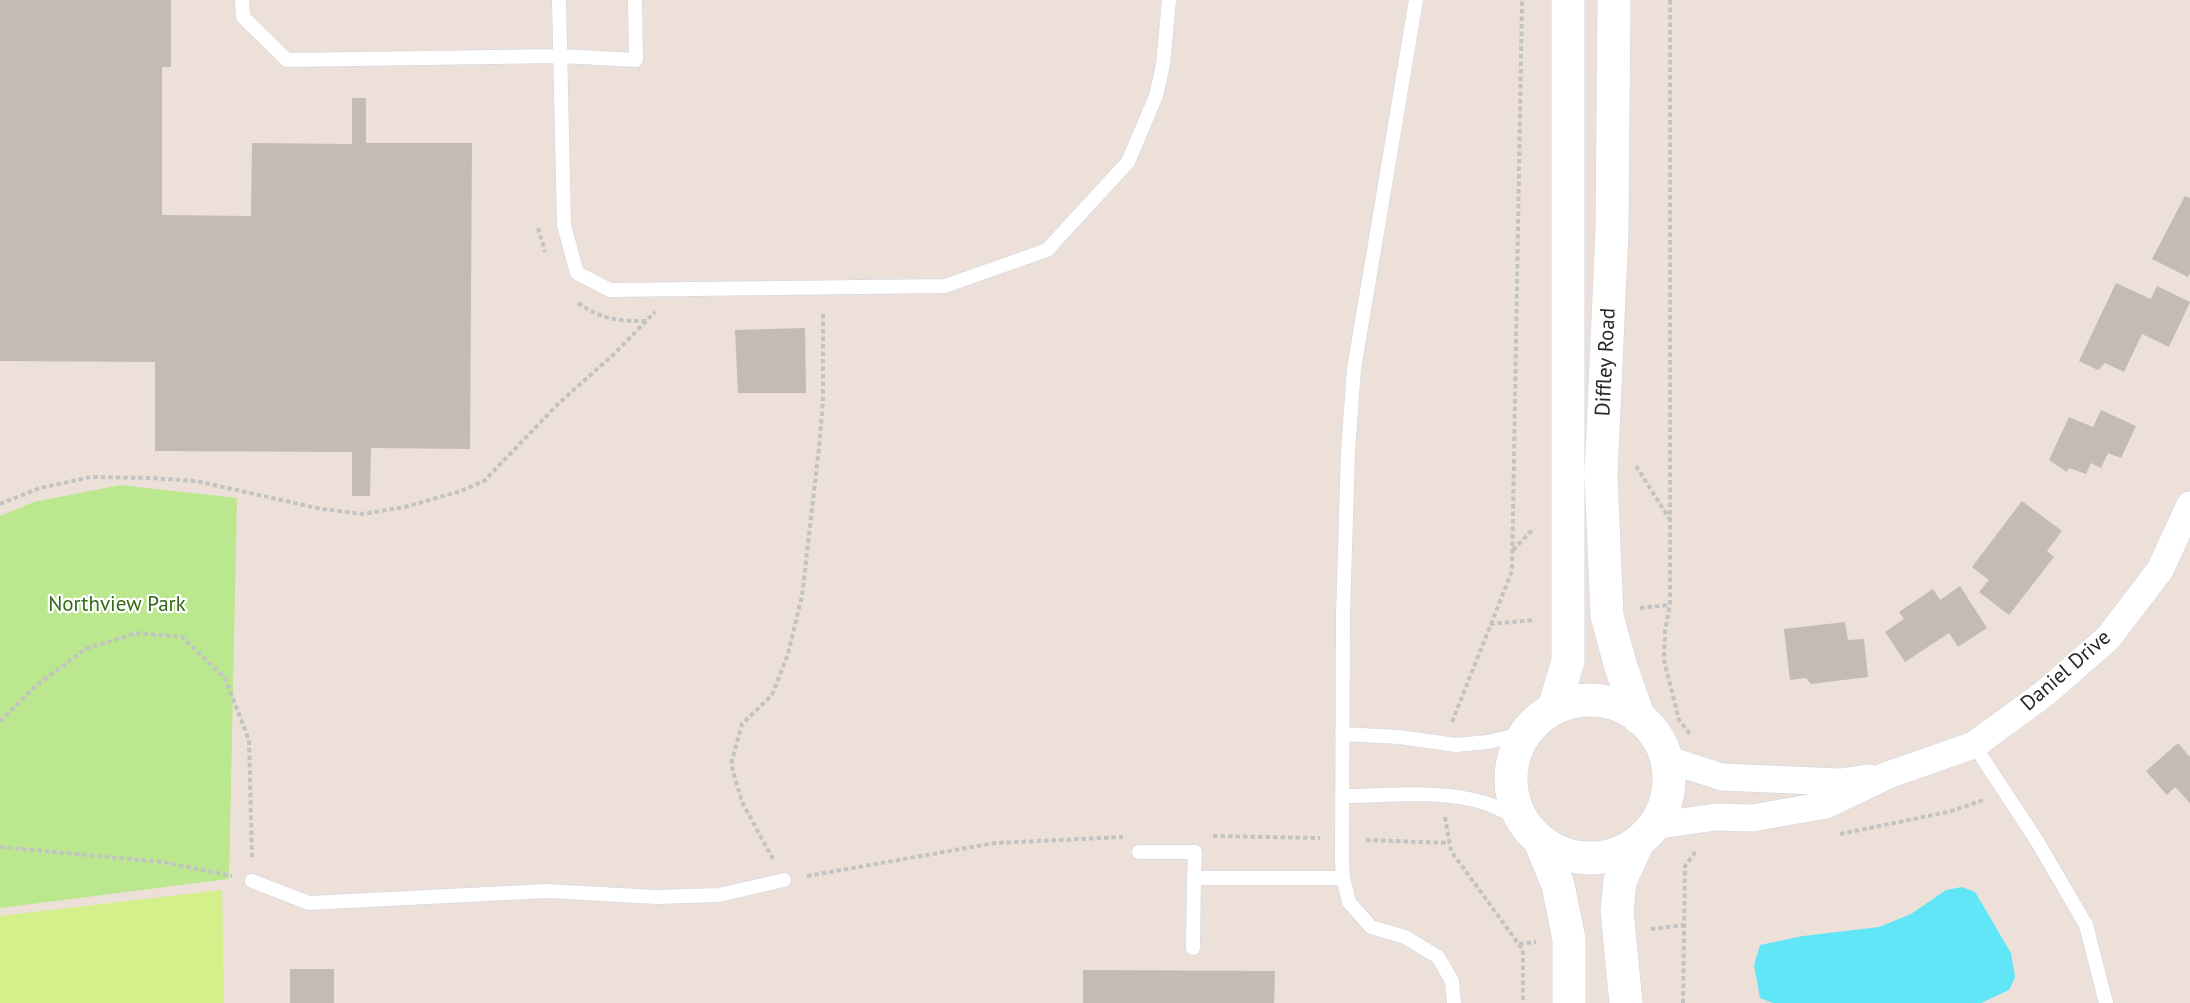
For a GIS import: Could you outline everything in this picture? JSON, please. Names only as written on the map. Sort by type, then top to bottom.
[{"type":"main road","name":"Diffley Road","points":[[1554,708],[1568,661],[1568,0]]},
{"type":"main road","name":"Diffley Road","points":[[1614,0],[1612,230],[1601,475],[1607,616],[1621,667],[1640,718]]},
{"type":"main road","points":[[1531,831],[1563,854],[1589,858],[1614,854],[1645,834],[1656,823],[1666,799],[1669,773],[1663,748],[1649,726],[1629,710],[1605,700],[1578,700],[1554,708],[1533,723],[1518,745],[1511,770],[1512,797],[1557,885],[1569,939],[1569,1003]]},
{"type":"main road","points":[[1626,1003],[1617,911],[1620,881],[1645,834]]},
{"type":"street","name":"Daniel Drive","points":[[1645,834],[1716,817],[1752,818],[1826,805],[1888,775],[1974,745],[2044,694],[2108,638],[2160,570],[2190,505]]},
{"type":"street","name":"Daniel Drive","points":[[1666,759],[1722,777],[1840,782],[1888,775]]},
{"type":"lane","points":[[242,0],[243,16],[287,60],[561,56],[636,60],[635,0]]},
{"type":"lane","points":[[559,0],[564,225],[577,273],[610,290],[945,286],[1047,250],[1128,162],[1156,96],[1162,65],[1168,0]]},
{"type":"lane","points":[[1416,0],[1354,369],[1348,463],[1342,734],[1343,878],[1349,902],[1371,927],[1405,937],[1438,957],[1452,981],[1454,1003]]},
{"type":"lane","points":[[1342,734],[1399,737],[1456,745],[1488,742],[1526,733]]},
{"type":"lane","points":[[1974,745],[2037,841],[2086,925],[2106,1003]]},
{"type":"lane","points":[[1342,796],[1442,797],[1486,803],[1531,831]]},
{"type":"lane","points":[[1139,852],[1195,852],[1193,948]]},
{"type":"lane","points":[[1194,878],[1343,878]]},
{"type":"lane","points":[[252,881],[309,903],[547,891],[656,897],[720,896],[784,880]]},
{"type":"path","points":[[1443,743],[1512,571],[1522,0]]},
{"type":"path","points":[[1670,0],[1670,604],[1665,631],[1664,660],[1679,720],[1695,740]]},
{"type":"path","points":[[823,288],[822,413],[813,516],[802,596],[788,654],[772,695],[742,724],[731,764],[742,802],[784,880],[995,843],[1134,837]]},
{"type":"path","points":[[0,504],[63,482],[91,477],[111,477],[196,481],[341,512],[362,514],[405,507],[461,491],[484,481],[559,403],[648,321]]},
{"type":"path","points":[[0,721],[37,685],[85,649],[135,633],[182,637],[225,678],[249,740],[252,881],[163,862],[0,847]]},
{"type":"path","points":[[1834,835],[1948,812],[2005,792]]},
{"type":"path","points":[[1442,797],[1451,851],[1522,950],[1522,1003]]},
{"type":"path","points":[[1683,1003],[1685,866],[1698,849],[1716,844],[1716,817]]},
{"type":"path","points":[[1212,836],[1449,843]]},
{"type":"path","points":[[1123,837],[1139,852]]},
{"type":"green space","name":"Northview Park","points":[[120,485],[237,498],[229,879],[0,908],[0,516],[34,502]]},
{"type":"green space","points":[[222,890],[224,1003],[0,1003],[0,916]]},
{"type":"water","points":[[1962,887],[1975,892],[2011,953],[2015,977],[2009,990],[1981,1003],[1773,1003],[1760,998],[1754,965],[1760,945],[1803,936],[1879,927],[1911,914],[1946,890]]},
{"type":"building","points":[[0,0],[171,0],[171,67],[162,67],[162,215],[251,216],[252,143],[352,144],[352,98],[366,98],[366,143],[472,143],[470,449],[371,448],[370,496],[352,496],[352,452],[155,451],[155,362],[0,361]]},
{"type":"building","points":[[2185,196],[2190,198],[2190,273],[2188,277],[2152,259]]},
{"type":"building","points":[[2116,283],[2151,299],[2157,286],[2190,302],[2169,347],[2142,334],[2124,372],[2105,363],[2098,370],[2079,361]]},
{"type":"building","points":[[805,328],[806,393],[738,393],[735,330]]},
{"type":"building","points":[[2101,410],[2136,426],[2121,458],[2108,453],[2101,468],[2091,463],[2086,474],[2069,468],[2067,472],[2049,460],[2069,417],[2093,427]]},
{"type":"building","points":[[2022,501],[2062,531],[2047,551],[2054,557],[2009,615],[1979,592],[1989,580],[1972,567]]},
{"type":"building","points":[[1960,586],[1987,628],[1958,647],[1949,633],[1905,662],[1885,632],[1904,619],[1899,612],[1933,589],[1940,600]]},
{"type":"building","points":[[1845,622],[1848,640],[1864,639],[1868,677],[1811,684],[1806,678],[1790,680],[1784,629]]},
{"type":"building","points":[[2178,743],[2190,757],[2190,803],[2175,787],[2167,795],[2146,771]]},
{"type":"building","points":[[290,969],[334,969],[334,1003],[290,1003]]},
{"type":"building","points":[[1083,970],[1275,971],[1274,1003],[1083,1003]]}]
